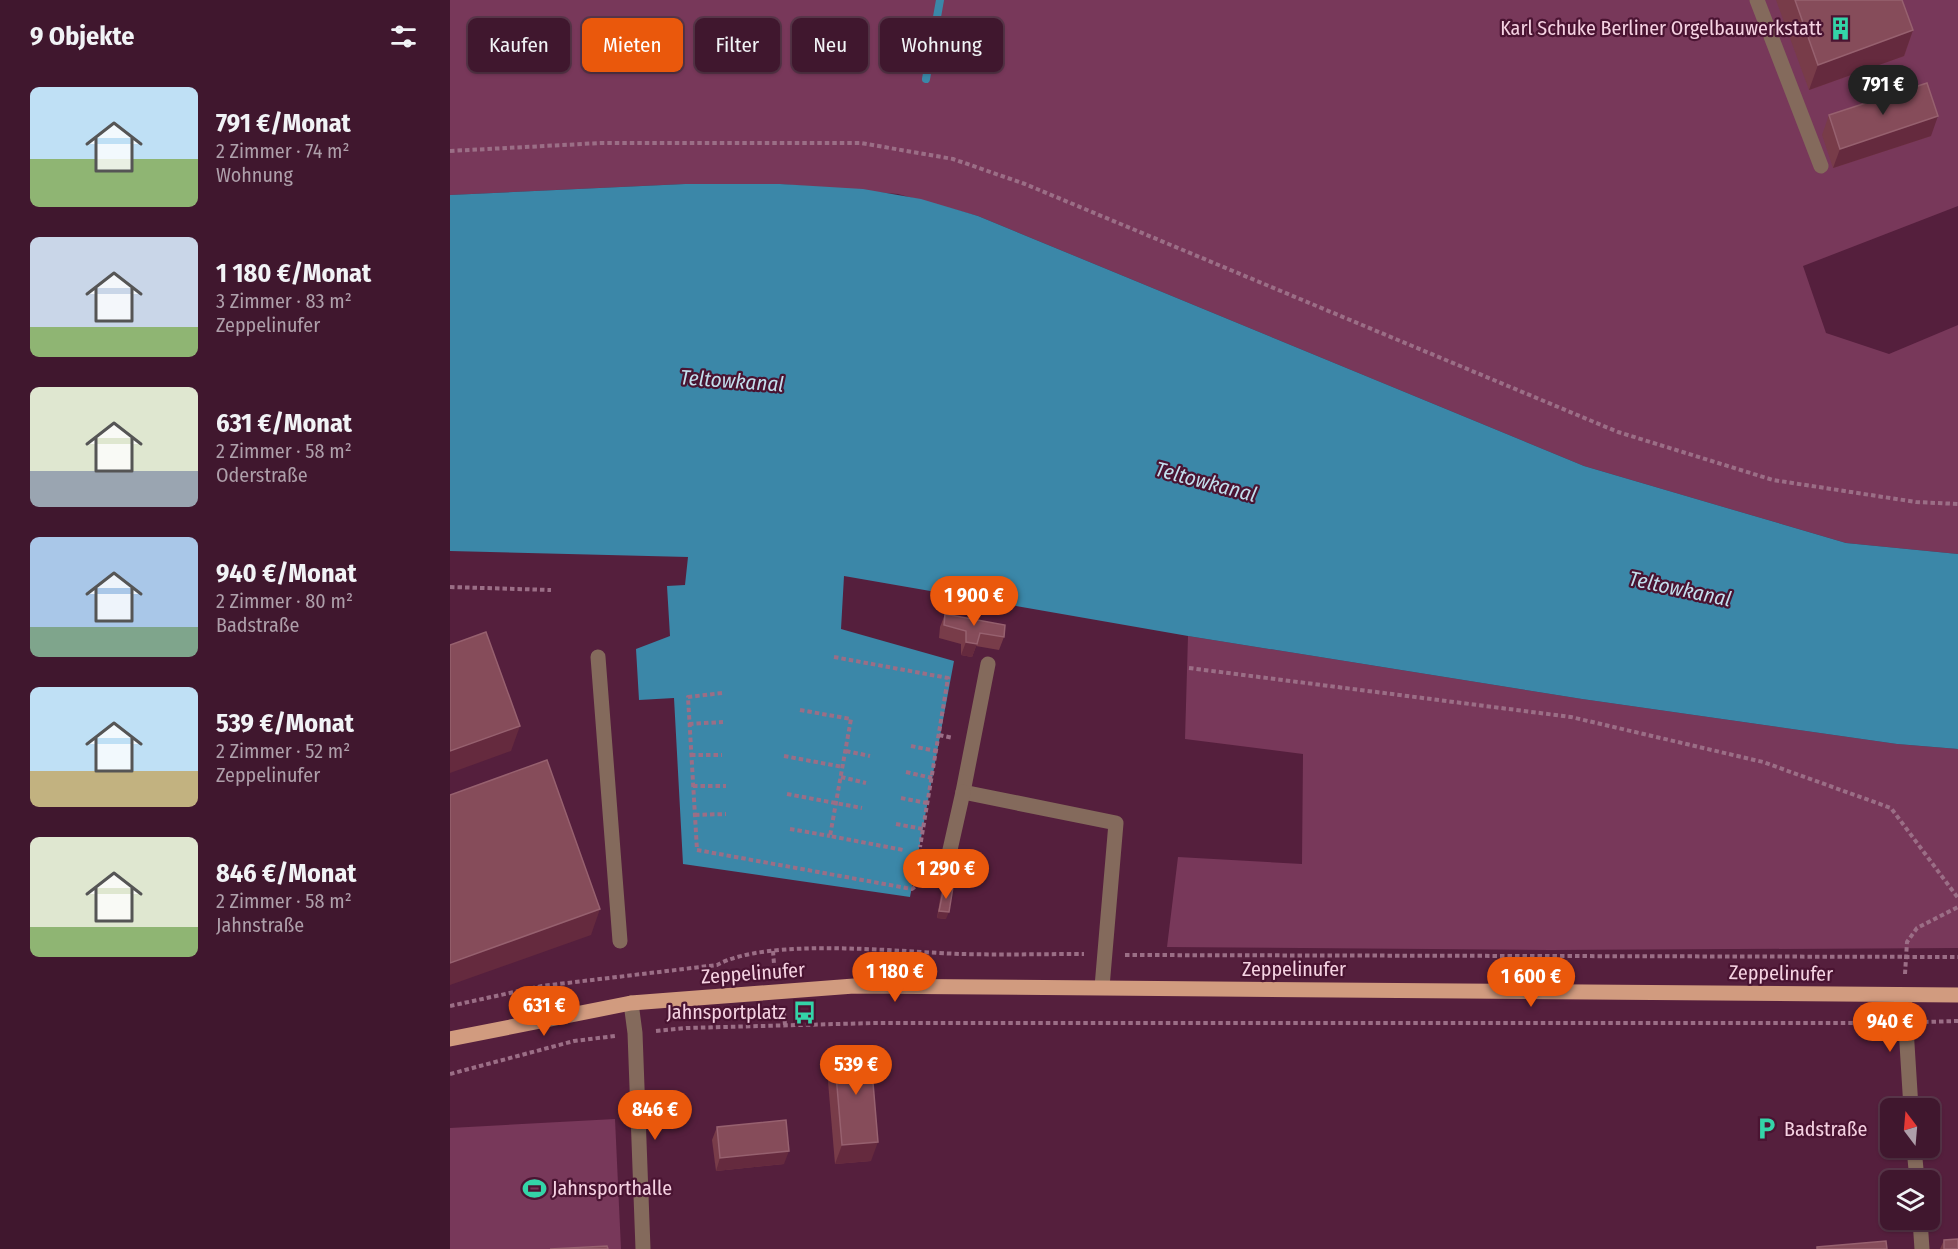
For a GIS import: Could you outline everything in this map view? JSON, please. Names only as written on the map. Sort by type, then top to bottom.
[{"type":"main road","name":"Zeppelinufer","points":[[450,1039],[631,1004],[854,986],[1958,995]]},
{"type":"street","points":[[1757,0],[1821,166]]},
{"type":"street","points":[[598,657],[620,941]]},
{"type":"street","points":[[918,859],[945,872],[988,664]]},
{"type":"street","points":[[963,792],[1116,823],[1103,954],[1102,987]]},
{"type":"street","points":[[1904,996],[1910,1098]]},
{"type":"street","points":[[631,1004],[635,1033],[643,1249]]},
{"type":"street","points":[[1921,1230],[1922,1249]]},
{"type":"path","points":[[450,151],[601,143],[861,142],[953,159],[1036,188],[1618,432],[1773,480],[1916,502],[1958,504]]},
{"type":"path","points":[[450,586],[551,590]]},
{"type":"path","points":[[834,657],[948,678],[918,859]]},
{"type":"path","points":[[1189,668],[1571,717],[1763,762],[1891,808],[1958,898]]},
{"type":"path","points":[[722,693],[688,697],[697,850],[912,889]]},
{"type":"path","points":[[800,710],[851,719],[830,836]]},
{"type":"path","points":[[689,724],[723,722]]},
{"type":"path","points":[[910,746],[936,751]]},
{"type":"path","points":[[846,751],[870,756]]},
{"type":"path","points":[[691,755],[722,755]]},
{"type":"path","points":[[784,756],[843,767]]},
{"type":"path","points":[[906,772],[932,778]]},
{"type":"path","points":[[841,777],[867,783]]},
{"type":"path","points":[[693,786],[726,786]]},
{"type":"path","points":[[787,794],[862,808]]},
{"type":"path","points":[[901,798],[927,803]]},
{"type":"path","points":[[695,814],[726,814]]},
{"type":"path","points":[[896,824],[923,829]]},
{"type":"path","points":[[790,828],[908,851]]},
{"type":"path","points":[[1904,996],[1907,942],[1917,928],[1958,907]]},
{"type":"path","points":[[450,1006],[542,986],[717,965],[731,957],[808,949],[1160,957],[1958,957]]},
{"type":"path","points":[[773,951],[774,964]]},
{"type":"path","points":[[784,1013],[785,1025]]},
{"type":"path","points":[[450,1074],[574,1041],[686,1028],[785,1025],[1958,1021]]},
{"type":"shaded area","points":[[450,0],[1958,0],[1958,206],[1803,266],[1826,333],[1889,354],[1958,325],[1958,554],[1846,543],[1584,466],[978,216],[898,194],[780,184],[685,184],[450,195]]},
{"type":"shaded area","points":[[1188,636],[1582,699],[1897,744],[1958,749],[1958,948],[1550,950],[1167,947],[1178,857],[1302,864],[1303,754],[1185,739]]},
{"type":"shaded area","name":"Jahnsporthalle","points":[[615,1119],[621,1249],[450,1249],[450,1128]]},
{"type":"water","name":"Teltowkanal","points":[[685,184],[780,184],[863,189],[921,199],[978,216],[1584,466],[1846,543],[1958,554],[1958,749],[1897,744],[1582,699],[1188,636],[844,576],[841,629],[954,661],[910,897],[683,864],[674,698],[639,700],[636,649],[670,636],[667,586],[685,585],[688,557],[450,551],[450,195]]},
{"type":"building","points":[[1795,0],[1902,0],[1913,30],[1818,65]]},
{"type":"building","points":[[1927,83],[1938,116],[1840,149],[1829,115]]},
{"type":"building","points":[[945,614],[1005,625],[1004,637],[980,633],[977,644],[966,642],[966,631],[944,625]]},
{"type":"building","points":[[486,632],[520,726],[450,751],[450,645]]},
{"type":"building","points":[[547,760],[600,909],[450,963],[450,795]]},
{"type":"building","points":[[944,887],[953,887],[949,912],[939,911]]},
{"type":"building","points":[[870,1047],[878,1142],[842,1145],[834,1051]]},
{"type":"building","points":[[786,1120],[789,1151],[720,1158],[717,1127]]},
{"type":"building","points":[[1958,1239],[1958,1249],[1944,1249],[1944,1240]]},
{"type":"building","points":[[1886,1241],[1887,1249],[1817,1249],[1817,1247]]},
{"type":"building","points":[[607,1246],[608,1249],[550,1249]]},
{"type":"waterway","points":[[926,79],[940,0]]},
{"type":"place","name":"Karl Schuke Berliner Orgelbauwerkstatt","points":[[1840,28]]},
{"type":"place","name":"Jahnsportplatz","points":[[804,1012]]},
{"type":"place","name":"Badstraße","points":[[1766,1129]]},
{"type":"place","name":"Jahnsporthalle","points":[[534,1188]]}]
